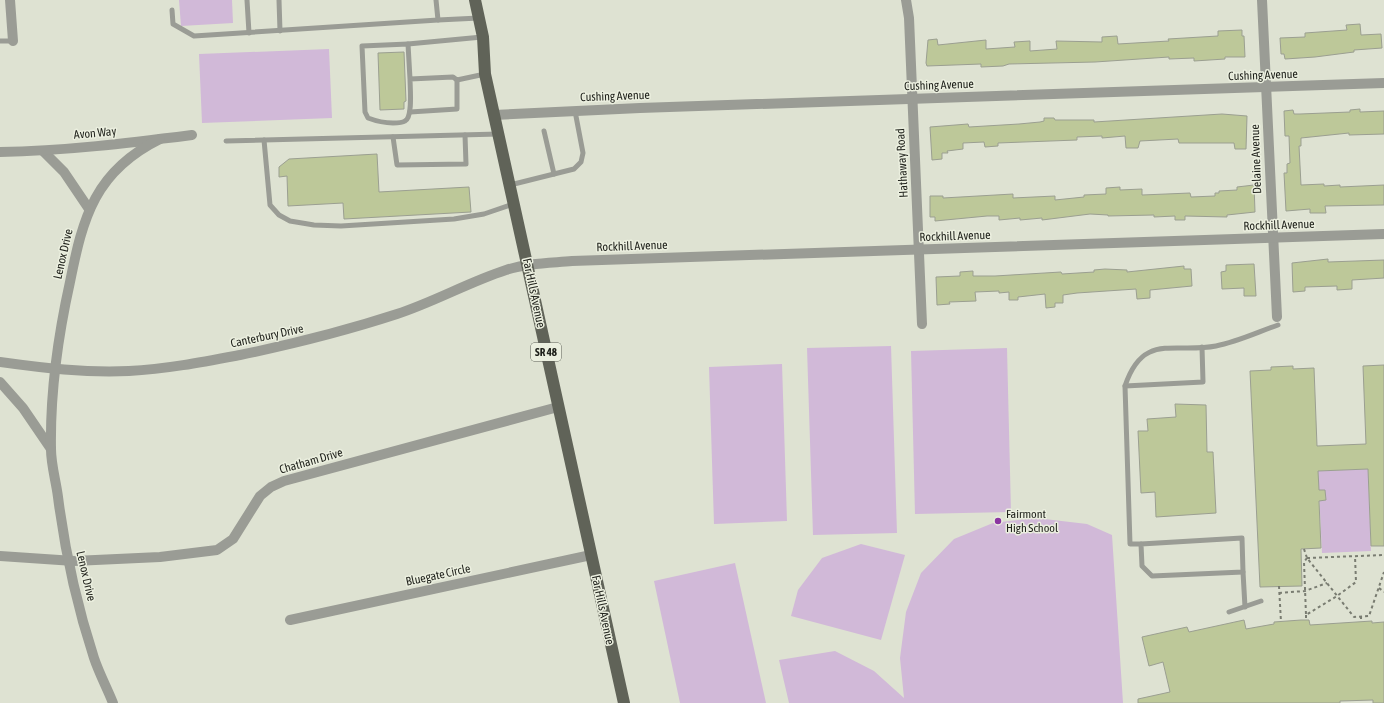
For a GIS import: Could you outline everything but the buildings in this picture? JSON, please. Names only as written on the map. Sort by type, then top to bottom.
[{"type":"main road","name":"Far Hills Avenue","points":[[475,0],[483,37],[485,74],[624,703]]},
{"type":"street","points":[[10,0],[13,41]]},
{"type":"street","name":"Hathaway Road","points":[[906,0],[909,18],[922,324]]},
{"type":"street","name":"Delaine Avenue","points":[[1262,0],[1277,321]]},
{"type":"street","name":"Cushing Avenue","points":[[494,115],[575,110],[1384,83]]},
{"type":"street","name":"Avon Way","points":[[0,152],[43,151],[192,135]]},
{"type":"street","name":"Lenox Drive","points":[[113,703],[94,659],[75,594],[68,559],[51,450],[55,370],[64,312],[78,244],[89,209],[101,188],[118,168],[142,148],[160,139]]},
{"type":"street","points":[[43,151],[64,172],[89,209]]},
{"type":"street","name":"Rockhill Avenue","points":[[528,265],[572,261],[1384,234]]},
{"type":"street","name":"Canterbury Drive","points":[[0,362],[55,370],[128,371],[192,365],[289,345],[398,314],[506,270],[528,265]]},
{"type":"street","name":"Lenox Drive","points":[[0,382],[24,408],[51,450]]},
{"type":"street","name":"Chatham Drive","points":[[0,556],[68,559],[74,561],[127,559],[217,550],[233,539],[260,496],[271,487],[284,481],[558,407]]},
{"type":"street","name":"Bluegate Circle","points":[[290,620],[591,555]]},
{"type":"lane","points":[[247,0],[249,33]]},
{"type":"lane","points":[[279,0],[280,31]]},
{"type":"lane","points":[[436,0],[438,20]]},
{"type":"lane","points":[[172,10],[173,24],[194,36],[479,18]]},
{"type":"lane","points":[[408,44],[410,79],[410,112],[408,119],[404,122],[388,123],[368,118],[366,112],[362,46],[408,44],[483,37]]},
{"type":"lane","points":[[0,41],[13,41]]},
{"type":"lane","points":[[410,79],[453,77],[457,80],[485,74]]},
{"type":"lane","points":[[410,112],[457,109],[457,80]]},
{"type":"lane","points":[[510,185],[574,169],[581,162],[583,153],[575,110]]},
{"type":"lane","points":[[544,131],[554,174]]},
{"type":"lane","points":[[226,141],[499,134]]},
{"type":"lane","points":[[393,137],[397,165],[466,164],[465,135]]},
{"type":"lane","points":[[264,140],[270,205],[279,215],[290,221],[314,225],[341,226],[454,219],[484,214],[514,203]]},
{"type":"lane","points":[[1244,606],[1242,538],[1130,544],[1125,386],[1130,370],[1142,355],[1155,349],[1216,346],[1277,321]]},
{"type":"lane","points":[[1125,386],[1203,382],[1202,347]]},
{"type":"lane","points":[[1141,544],[1142,566],[1152,576],[1243,572]]},
{"type":"lane","points":[[1229,612],[1261,601]]},
{"type":"path","points":[[1304,549],[1307,558],[1354,617],[1370,616],[1384,572]]},
{"type":"path","points":[[1307,558],[1384,555]]},
{"type":"path","points":[[1306,615],[1337,596],[1356,582],[1355,556]]},
{"type":"path","points":[[1306,620],[1304,562],[1307,558]]},
{"type":"path","points":[[1280,592],[1305,591],[1327,583]]},
{"type":"path","points":[[1279,586],[1280,622]]},
{"type":"path","points":[[1379,588],[1384,592]]},
{"type":"path","points":[[1361,616],[1361,621]]},
{"type":"shaded area","points":[[179,0],[232,0],[233,23],[181,26]]},
{"type":"shaded area","points":[[329,49],[332,118],[202,123],[199,54]]},
{"type":"shaded area","points":[[891,346],[897,533],[813,535],[807,348]]},
{"type":"shaded area","points":[[1007,348],[1011,512],[915,514],[911,351]]},
{"type":"shaded area","points":[[782,364],[787,521],[714,524],[709,367]]},
{"type":"shaded area","points":[[1368,469],[1371,551],[1322,553],[1318,471]]},
{"type":"shaded area","points":[[1036,518],[1087,524],[1112,535],[1123,703],[789,703],[779,660],[835,651],[874,671],[904,698],[900,658],[906,612],[921,573],[954,539],[993,523]]},
{"type":"shaded area","points":[[861,544],[905,555],[881,640],[791,616],[798,590],[822,558]]},
{"type":"shaded area","points":[[735,563],[766,703],[680,703],[654,581]]},
{"type":"place","name":"Fairmont High School","points":[[998,521]]}]
